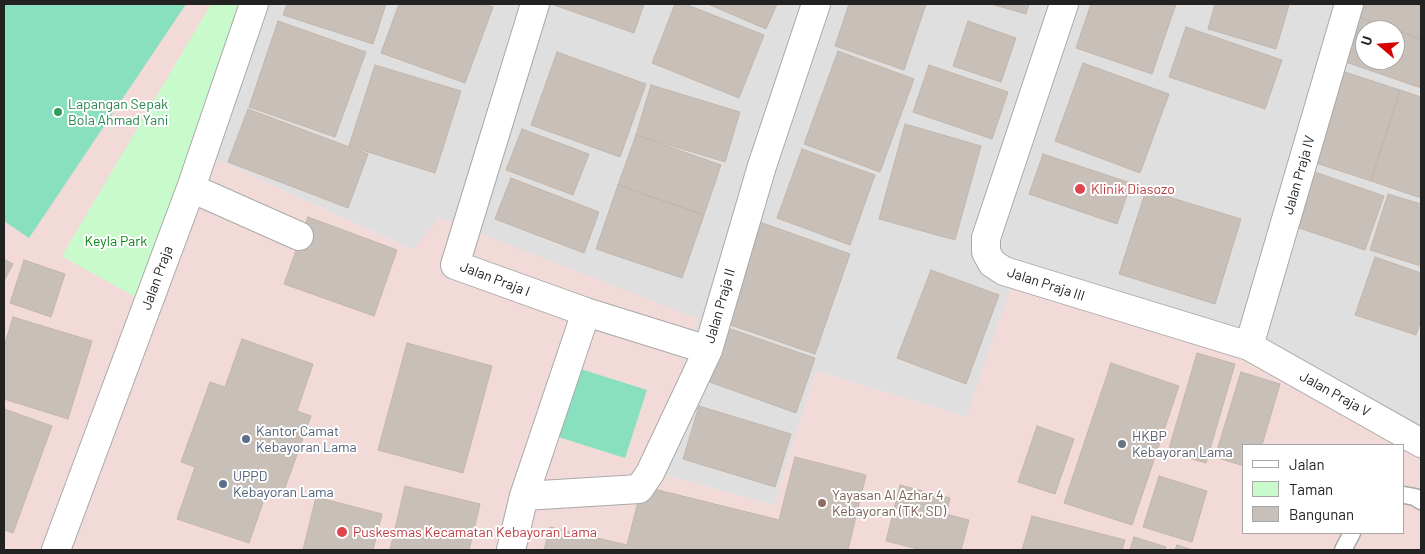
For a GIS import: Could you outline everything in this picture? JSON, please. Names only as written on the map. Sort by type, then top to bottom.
[{"type":"street","name":"Jalan Praja","points":[[56,550],[191,188],[254,4]]},
{"type":"street","name":"Jalan Praja I","points":[[535,4],[455,265],[586,312],[708,350]]},
{"type":"street","name":"Jalan Praja II","points":[[524,496],[639,489],[650,473],[708,350],[762,166],[816,4]]},
{"type":"street","name":"Jalan Praja III","points":[[1064,4],[986,238],[986,252],[992,263],[1004,271],[1249,346]]},
{"type":"street","name":"Jalan Praja IV","points":[[1249,346],[1349,4]]},
{"type":"street","points":[[191,188],[299,236]]},
{"type":"street","points":[[510,550],[524,496],[586,312]]},
{"type":"street","name":"Jalan Praja V","points":[[1249,346],[1421,443]]},
{"type":"lane","points":[[1405,495],[1415,497],[1421,501]]},
{"type":"lane","points":[[1343,550],[1351,534]]},
{"type":"shaded area","points":[[4,4],[232,4],[193,149],[413,250],[439,217],[698,319],[653,472],[774,505],[816,371],[966,417],[1019,263],[1206,327],[1421,452],[1421,550],[4,550]]},
{"type":"shaded area","points":[[232,4],[1421,4],[1421,452],[1366,417],[966,417],[816,371],[774,505],[653,472],[698,319],[413,250],[193,149]]},
{"type":"green space","name":"Lapangan Sepak Bola Ahmad Yani","points":[[4,4],[186,4],[29,238],[4,221]]},
{"type":"green space","name":"Keyla Park","points":[[211,4],[246,4],[137,298],[62,256]]},
{"type":"green space","points":[[571,366],[647,390],[625,458],[549,434]]},
{"type":"building","points":[[287,4],[386,4],[373,44],[283,15]]},
{"type":"building","points":[[399,4],[483,4],[493,7],[465,83],[381,53]]},
{"type":"building","points":[[555,4],[644,4],[634,33]]},
{"type":"building","points":[[675,4],[685,4],[764,35],[739,98],[652,63]]},
{"type":"building","points":[[708,4],[777,4],[766,29]]},
{"type":"building","points":[[849,4],[926,4],[904,70],[835,46]]},
{"type":"building","points":[[991,4],[1029,4],[1026,14]]},
{"type":"building","points":[[1091,4],[1176,4],[1152,74],[1076,48]]},
{"type":"building","points":[[1215,4],[1289,5],[1276,49],[1208,29]]},
{"type":"building","points":[[1360,4],[1421,4],[1421,39],[1405,33],[1405,20],[1367,20],[1356,16]]},
{"type":"building","points":[[1356,16],[1367,20],[1355,20],[1355,65],[1340,60]]},
{"type":"building","points":[[278,21],[366,52],[335,137],[249,107]]},
{"type":"building","points":[[968,21],[1016,38],[1001,82],[953,66]]},
{"type":"building","points":[[1186,27],[1282,60],[1265,109],[1169,77]]},
{"type":"building","points":[[1405,33],[1421,39],[1421,88],[1369,70],[1405,70]]},
{"type":"building","points":[[838,51],[914,79],[880,172],[804,144]]},
{"type":"building","points":[[557,52],[646,84],[620,157],[531,125]]},
{"type":"building","points":[[1083,63],[1169,94],[1140,173],[1055,141]]},
{"type":"building","points":[[375,65],[461,91],[435,173],[349,146]]},
{"type":"building","points":[[929,65],[1008,92],[992,139],[913,112]]},
{"type":"building","points":[[1345,72],[1400,90],[1371,181],[1316,163]]},
{"type":"building","points":[[651,85],[740,112],[725,162],[636,135]]},
{"type":"building","points":[[1400,90],[1421,97],[1421,198],[1371,181]]},
{"type":"building","points":[[248,109],[368,154],[348,208],[228,162]]},
{"type":"building","points":[[905,124],[981,146],[955,240],[879,219]]},
{"type":"building","points":[[522,129],[589,154],[573,195],[506,170]]},
{"type":"building","points":[[636,135],[721,165],[704,215],[618,185]]},
{"type":"building","points":[[802,149],[875,175],[850,245],[777,218]]},
{"type":"building","name":"Klinik Diasozo","points":[[1043,154],[1131,183],[1117,224],[1029,194]]},
{"type":"building","points":[[1312,171],[1384,196],[1365,250],[1293,226]]},
{"type":"building","points":[[511,178],[599,212],[584,253],[495,219]]},
{"type":"building","points":[[618,185],[704,215],[682,278],[596,249]]},
{"type":"building","points":[[1146,190],[1241,219],[1215,304],[1119,274]]},
{"type":"building","points":[[1388,194],[1421,204],[1421,266],[1370,250]]},
{"type":"building","points":[[308,217],[397,250],[374,316],[284,284]]},
{"type":"building","points":[[754,220],[850,254],[815,354],[719,321]]},
{"type":"building","points":[[1375,257],[1421,273],[1421,320],[1416,335],[1355,315]]},
{"type":"building","points":[[4,259],[13,264],[4,281]]},
{"type":"building","points":[[24,260],[65,274],[51,317],[10,303]]},
{"type":"building","points":[[931,270],[999,295],[966,384],[897,358]]},
{"type":"building","points":[[13,317],[92,341],[68,419],[4,399],[4,347]]},
{"type":"building","points":[[719,325],[815,358],[796,413],[704,380]]},
{"type":"building","name":"Kantor Camat Kebayoran Lama","points":[[242,339],[313,364],[297,411],[311,416],[282,496],[267,491],[249,543],[177,519],[195,467],[181,462],[210,382],[225,387]]},
{"type":"building","points":[[407,343],[492,366],[463,473],[378,450]]},
{"type":"building","points":[[1197,353],[1235,364],[1206,463],[1168,452]]},
{"type":"building","name":"HKBP Kebayoran Lama","points":[[1111,363],[1179,386],[1132,525],[1064,503]]},
{"type":"building","points":[[1241,372],[1280,384],[1262,444],[1242,444],[1242,465],[1215,457]]},
{"type":"building","points":[[699,406],[791,434],[775,487],[683,459]]},
{"type":"building","points":[[4,409],[52,426],[13,533],[4,530]]},
{"type":"building","points":[[1037,426],[1074,439],[1055,494],[1018,482]]},
{"type":"building","name":"Yayasan Al Azhar 4 Kebayoran (TK, SD)","points":[[795,457],[866,475],[848,550],[544,550],[550,527],[627,545],[642,486],[779,520]]},
{"type":"building","points":[[1159,476],[1207,491],[1192,542],[1143,527]]},
{"type":"building","points":[[900,485],[950,498],[946,514],[969,520],[961,550],[922,550],[886,541]]},
{"type":"building","points":[[405,486],[480,504],[469,550],[390,550]]},
{"type":"building","name":"Puskesmas Kecamatan Kebayoran Lama","points":[[316,497],[382,514],[373,550],[303,550]]},
{"type":"building","points":[[1032,516],[1125,540],[1122,550],[1022,550]]},
{"type":"building","points":[[1134,537],[1166,547],[1165,550],[1130,550]]},
{"type":"building","points":[[1177,545],[1193,550],[1175,550]]},
{"type":"place","name":"Lapangan Sepak Bola Ahmad Yani","points":[[58,112]]},
{"type":"place","name":"Klinik Diasozo","points":[[1080,189]]},
{"type":"place","name":"Kantor Camat Kebayoran Lama","points":[[246,439]]},
{"type":"place","name":"HKBP Kebayoran Lama","points":[[1122,444]]},
{"type":"place","name":"UPPD Kebayoran Lama","points":[[223,484]]},
{"type":"place","name":"Yayasan Al Azhar 4 Kebayoran (TK, SD)","points":[[822,503]]},
{"type":"place","name":"Puskesmas Kecamatan Kebayoran Lama","points":[[342,532]]}]
